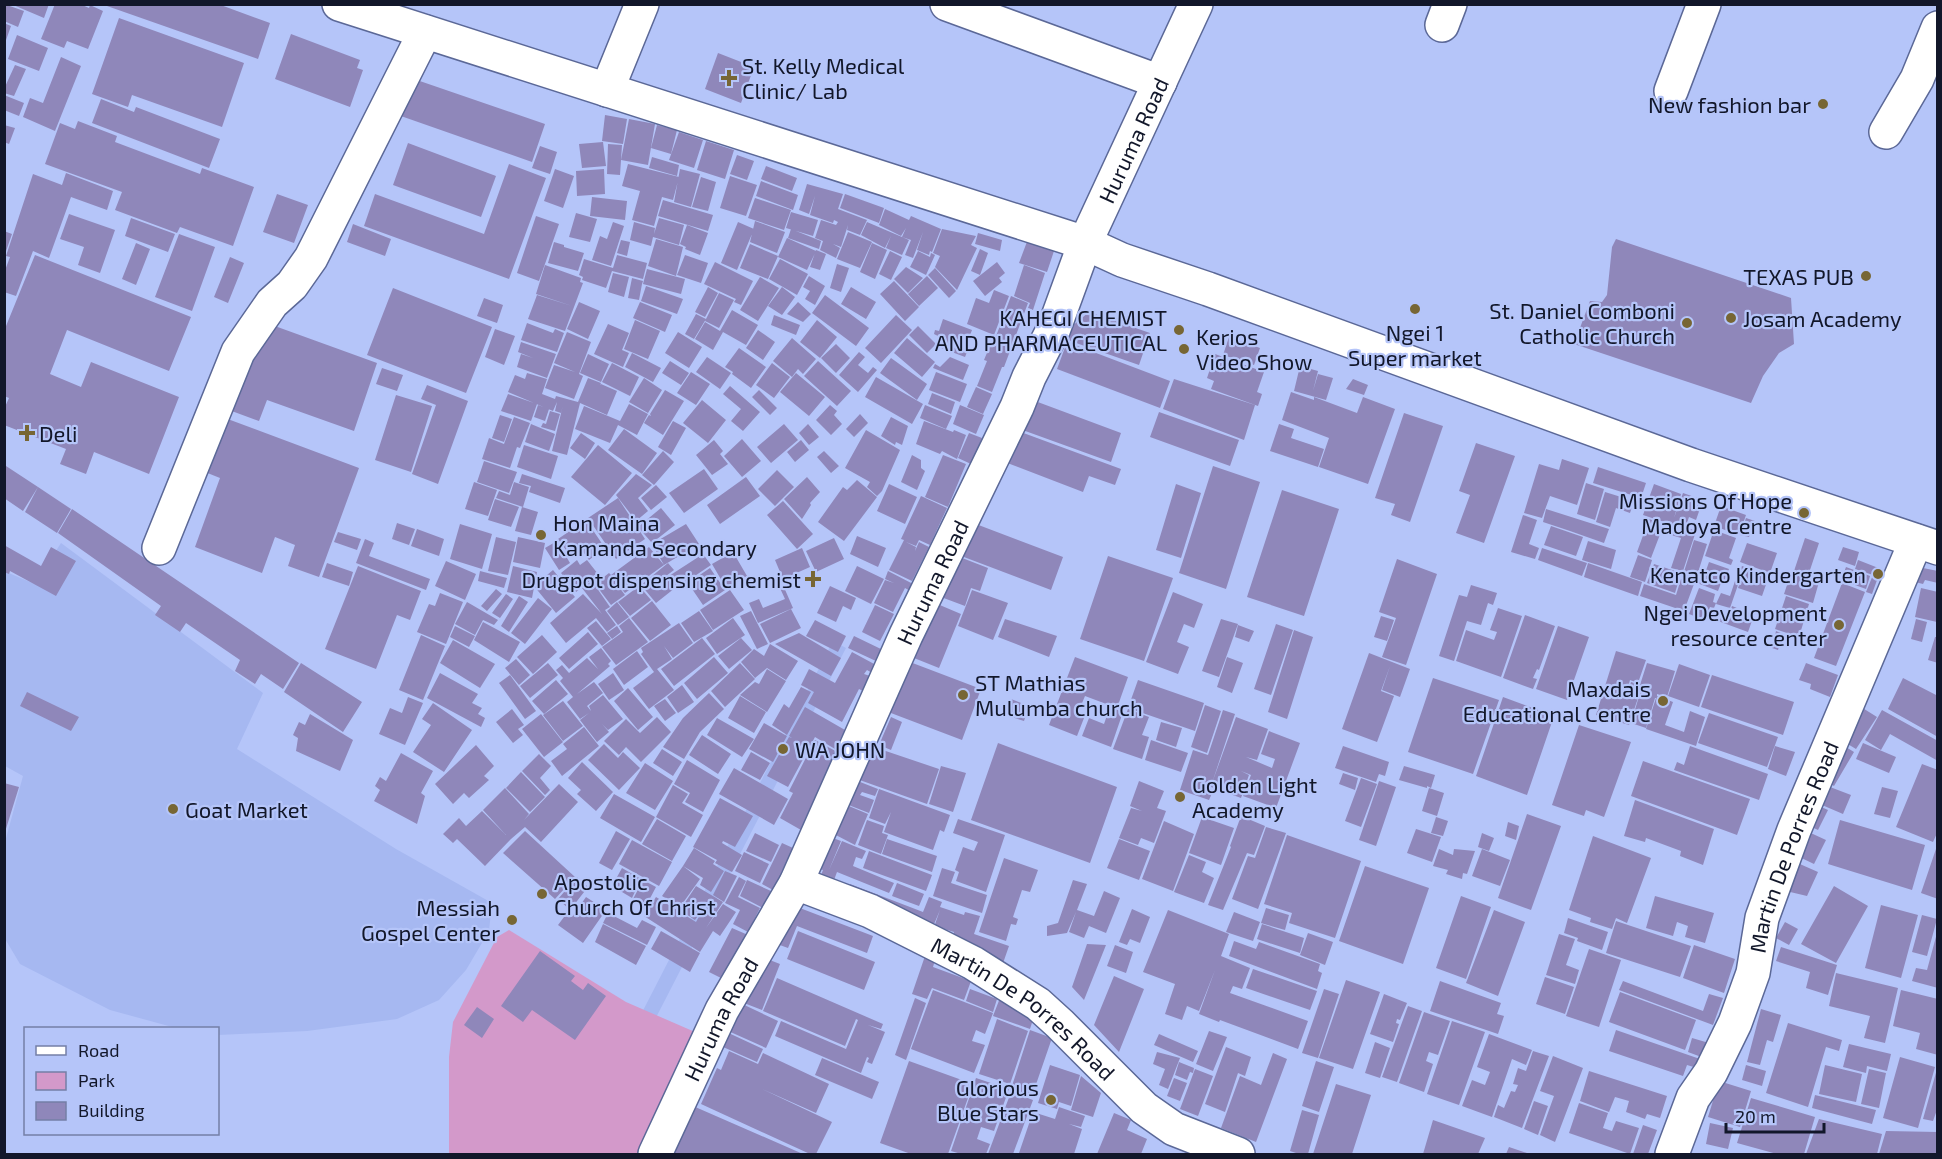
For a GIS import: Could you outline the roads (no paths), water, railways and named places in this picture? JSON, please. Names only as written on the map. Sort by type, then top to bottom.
[{"type":"street","points":[[339,4],[1085,243],[1122,260],[1220,293],[1691,465],[1927,545]]},
{"type":"street","points":[[607,90],[642,4]]},
{"type":"street","points":[[947,4],[1160,82]]},
{"type":"street","name":"Huruma Road","points":[[655,1155],[722,1010],[796,883],[906,635],[1054,328],[1085,243],[1196,4]]},
{"type":"street","points":[[1671,91],[1704,4]]},
{"type":"street","points":[[1886,132],[1917,79],[1938,28]]},
{"type":"street","points":[[159,548],[238,352],[272,303],[292,285],[311,258],[425,32]]},
{"type":"street","name":"Martin De Porres Road","points":[[1672,1155],[1693,1098],[1711,1072],[1735,1023],[1753,973],[1762,918],[1794,830],[1927,545]]},
{"type":"street","name":"Martin De Porres Road","points":[[796,883],[870,911],[973,963],[1038,1004],[1144,1108],[1174,1129],[1238,1155]]},
{"type":"place","name":"St. Kelly Medical Clinic/ Lab","points":[[729,78]]},
{"type":"place","name":"New fashion bar","points":[[1823,104]]},
{"type":"place","name":"TEXAS PUB","points":[[1866,276]]},
{"type":"place","name":"Ngei 1 Super market","points":[[1415,309]]},
{"type":"place","name":"Josam Academy","points":[[1731,318]]},
{"type":"place","name":"St. Daniel Comboni Catholic Church","points":[[1687,323]]},
{"type":"place","name":"KAHEGI CHEMIST AND PHARMACEUTICAL","points":[[1179,330]]},
{"type":"place","name":"Kerios Video Show","points":[[1184,349]]},
{"type":"place","name":"Deli","points":[[27,433]]},
{"type":"place","name":"Missions Of Hope Madoya Centre","points":[[1804,513]]},
{"type":"place","name":"Hon Maina Kamanda Secondary","points":[[541,535]]},
{"type":"place","name":"Kenatco Kindergarten","points":[[1878,574]]},
{"type":"place","name":"Drugpot dispensing chemist","points":[[813,579]]},
{"type":"place","name":"Ngei Development resource center","points":[[1839,625]]},
{"type":"place","name":"ST Mathias Mulumba church","points":[[963,695]]},
{"type":"place","name":"Maxdais Educational Centre","points":[[1663,701]]},
{"type":"place","name":"WA JOHN","points":[[783,749]]},
{"type":"place","name":"Golden Light Academy","points":[[1180,797]]},
{"type":"place","name":"Goat Market","points":[[173,809]]},
{"type":"place","name":"Apostolic Church Of Christ","points":[[542,894]]},
{"type":"place","name":"Messiah Gospel Center","points":[[512,920]]},
{"type":"place","name":"Glorious Blue Stars","points":[[1051,1100]]}]
